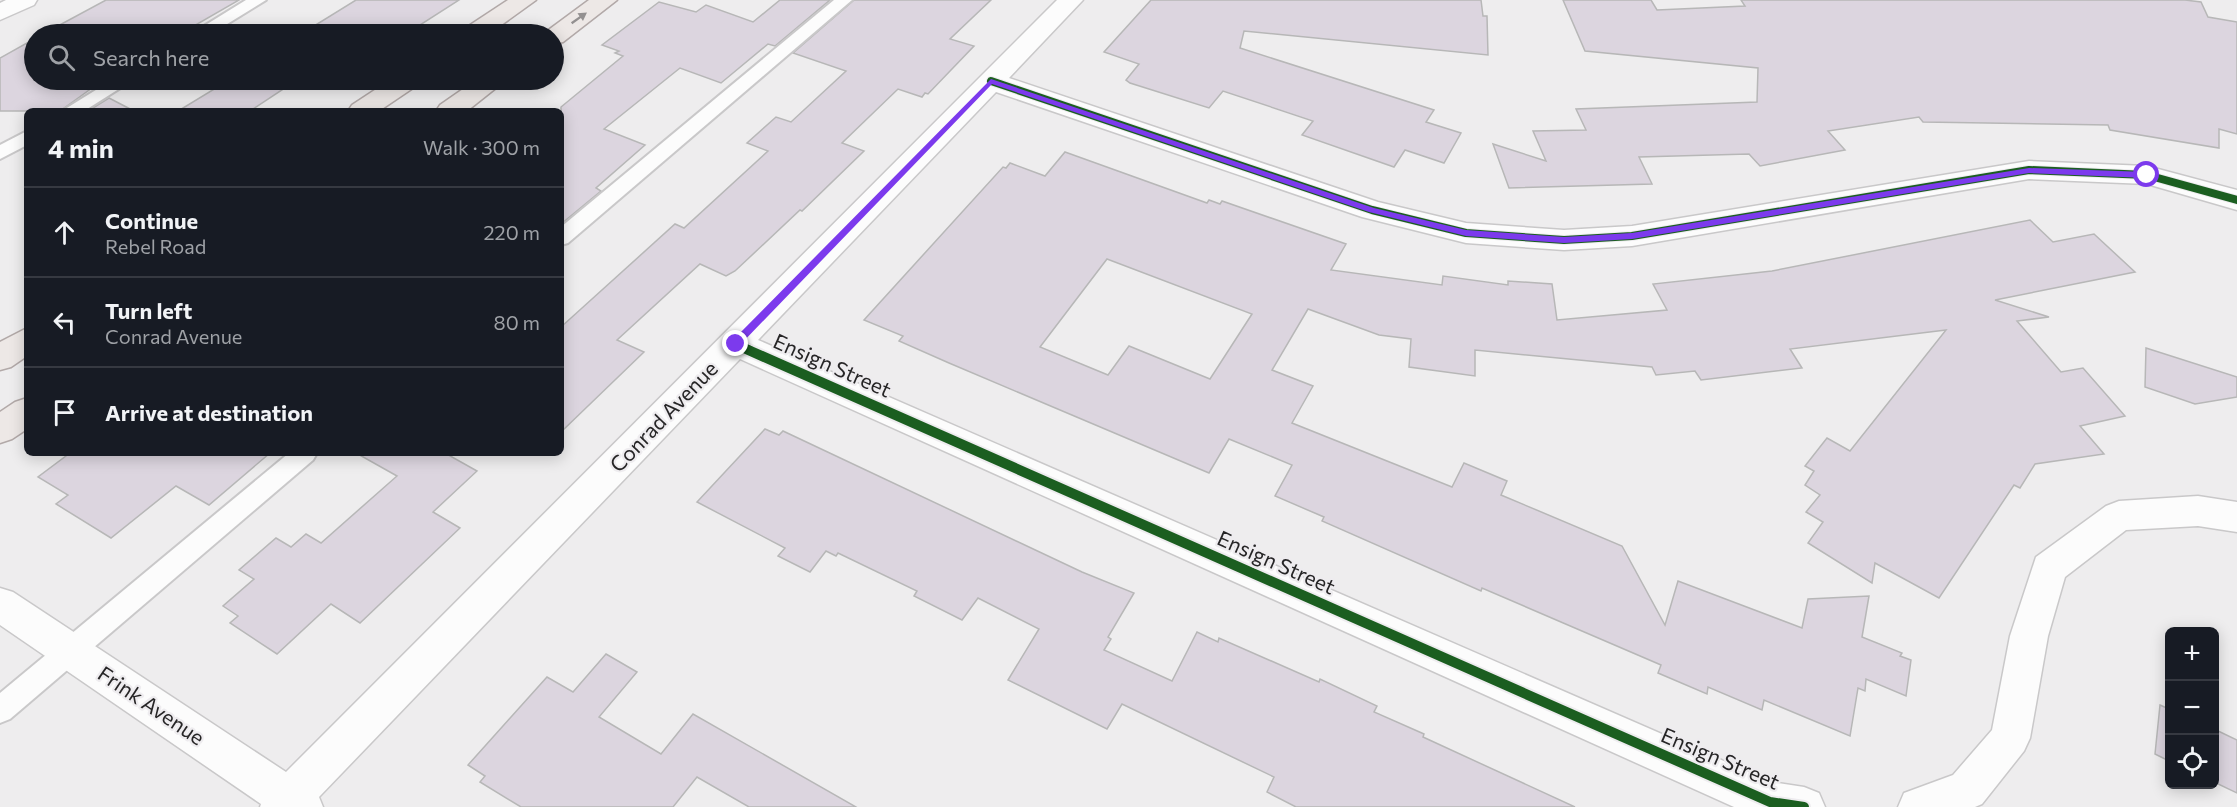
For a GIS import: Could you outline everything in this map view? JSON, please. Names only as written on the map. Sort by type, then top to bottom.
[{"type":"main road","points":[[488,24],[524,0]]},
{"type":"main road","points":[[564,30],[605,0]]},
{"type":"main road","points":[[366,108],[393,90]]},
{"type":"main road","points":[[453,108],[479,90]]},
{"type":"main road","points":[[0,358],[24,342]]},
{"type":"main road","points":[[0,430],[24,413]]},
{"type":"street","points":[[0,13],[25,0]]},
{"type":"street","name":"Conrad Avenue","points":[[291,804],[1071,0]]},
{"type":"street","points":[[991,81],[1372,210],[1466,233],[1564,240],[1632,236],[2029,170],[2147,175],[2237,200]]},
{"type":"street","name":"Ensign Street","points":[[736,344],[1770,802],[1804,807]]},
{"type":"street","points":[[1919,807],[1967,790],[2010,738],[2029,636],[2049,568],[2119,516],[2198,511],[2237,517]]},
{"type":"street","name":"Frink Avenue","points":[[0,604],[291,804]]},
{"type":"lane","points":[[217,24],[258,0]]},
{"type":"lane","points":[[564,235],[844,0]]},
{"type":"lane","points":[[76,108],[107,90]]},
{"type":"lane","points":[[0,153],[24,139]]},
{"type":"lane","points":[[0,710],[301,456]]},
{"type":"building","points":[[106,0],[239,0],[197,24],[62,24]]},
{"type":"building","points":[[356,0],[459,0],[422,24],[317,24]]},
{"type":"building","points":[[780,0],[830,0],[775,46],[768,44],[721,83],[680,68],[604,129],[645,145],[596,188],[601,191],[564,222],[564,108],[561,107],[623,56],[615,53],[619,51],[602,45],[659,2],[696,12],[706,5],[753,22]]},
{"type":"building","points":[[854,0],[991,0],[950,39],[974,46],[928,94],[925,93],[922,97],[898,89],[842,143],[864,151],[802,211],[800,210],[735,271],[726,276],[700,264],[617,340],[644,352],[564,429],[564,324],[675,224],[684,228],[768,151],[747,143],[776,117],[791,122],[846,71],[793,53]]},
{"type":"building","points":[[1151,0],[1481,0],[1483,16],[1487,16],[1488,55],[1244,31],[1240,48],[1434,110],[1426,122],[1461,133],[1444,163],[1405,150],[1394,167],[1302,135],[1313,121],[1223,91],[1209,108],[1130,83],[1126,80],[1139,64],[1104,52]]},
{"type":"building","points":[[1563,0],[1651,0],[1657,10],[1745,6],[1741,0],[2185,0],[2201,2],[2208,17],[2237,22],[2237,134],[2219,129],[2219,148],[2110,130],[2108,125],[1923,122],[1919,117],[1828,131],[1845,150],[1760,166],[1749,154],[1639,157],[1652,184],[1509,188],[1493,144],[1546,161],[1533,131],[1586,130],[1576,109],[1757,102],[1758,68],[1585,51]]},
{"type":"building","points":[[24,45],[24,90],[89,90],[64,108],[24,108],[24,111],[0,111],[0,58]]},
{"type":"building","points":[[213,90],[282,90],[255,108],[183,108]]},
{"type":"building","points":[[109,98],[128,108],[93,108]]},
{"type":"building","points":[[1065,152],[1207,203],[1209,200],[1220,204],[1222,201],[1346,244],[1331,270],[1442,285],[1443,276],[1508,285],[1508,281],[1552,284],[1557,320],[1667,310],[1653,284],[1772,271],[2030,220],[2053,242],[2094,234],[2135,272],[1995,300],[2049,317],[2017,321],[2061,372],[2083,368],[2125,416],[2080,426],[2104,454],[2035,464],[2020,488],[2014,485],[1939,598],[1875,563],[1872,583],[1808,543],[1823,522],[1806,512],[1820,495],[1805,485],[1814,471],[1805,466],[1827,438],[1850,451],[1946,330],[1790,349],[1802,368],[1701,380],[1695,371],[1656,375],[1652,367],[1475,350],[1475,376],[1409,367],[1411,339],[1379,335],[1308,309],[1272,370],[1313,386],[1292,423],[1452,487],[1464,463],[1507,481],[1501,495],[1622,546],[1665,625],[1678,581],[1802,628],[1808,599],[1869,596],[1862,637],[1902,653],[1900,656],[1911,660],[1906,696],[1866,679],[1865,691],[1858,688],[1850,736],[1764,700],[1762,710],[1708,687],[1707,694],[1658,673],[1661,665],[1482,588],[1481,591],[1322,521],[1324,517],[1275,496],[1292,465],[1229,439],[1209,473],[899,341],[903,336],[864,320],[1003,167],[1006,168],[1010,163],[1045,176]],"holes":[[[1107,259],[1252,314],[1210,379],[1129,346],[1108,375],[1040,347]]]},
{"type":"building","points":[[2146,348],[2237,377],[2237,397],[2195,404],[2145,387]]},
{"type":"building","points":[[765,429],[779,435],[783,431],[1082,572],[1134,593],[1108,637],[1111,639],[1104,650],[1172,681],[1197,632],[1218,642],[1219,638],[1319,682],[1320,679],[1377,706],[1374,712],[1424,734],[1423,737],[1575,807],[1296,807],[1267,792],[1274,777],[1122,704],[1107,729],[1008,680],[1039,629],[978,598],[962,620],[914,596],[917,591],[838,553],[836,556],[826,551],[810,572],[778,556],[785,548],[697,502]]},
{"type":"building","points":[[66,456],[266,456],[209,505],[176,486],[111,538],[56,504],[68,495],[38,477]]},
{"type":"building","points":[[361,456],[450,456],[477,471],[433,512],[460,528],[360,623],[331,604],[277,654],[230,623],[238,616],[223,606],[254,579],[239,570],[276,538],[291,547],[306,534],[321,543],[397,476]]},
{"type":"building","points":[[606,654],[637,672],[599,717],[661,754],[693,714],[856,807],[749,807],[697,777],[673,807],[521,807],[480,782],[485,776],[468,765],[547,677],[573,692]]},
{"type":"building","points":[[2160,705],[2165,707],[2165,759],[2155,754]]},
{"type":"building","points":[[2219,731],[2237,740],[2237,793],[2219,784]]},
{"type":"cycle path","points":[[991,81],[1372,210],[1466,233],[1564,240],[1632,236],[2029,170],[2147,175],[2237,200]]},
{"type":"cycle path","points":[[736,344],[1770,802],[1804,807]]},
{"type":"route","points":[[736,344],[991,81],[1372,210],[1466,233],[1564,240],[1632,236],[2029,170],[2147,175]]}]
